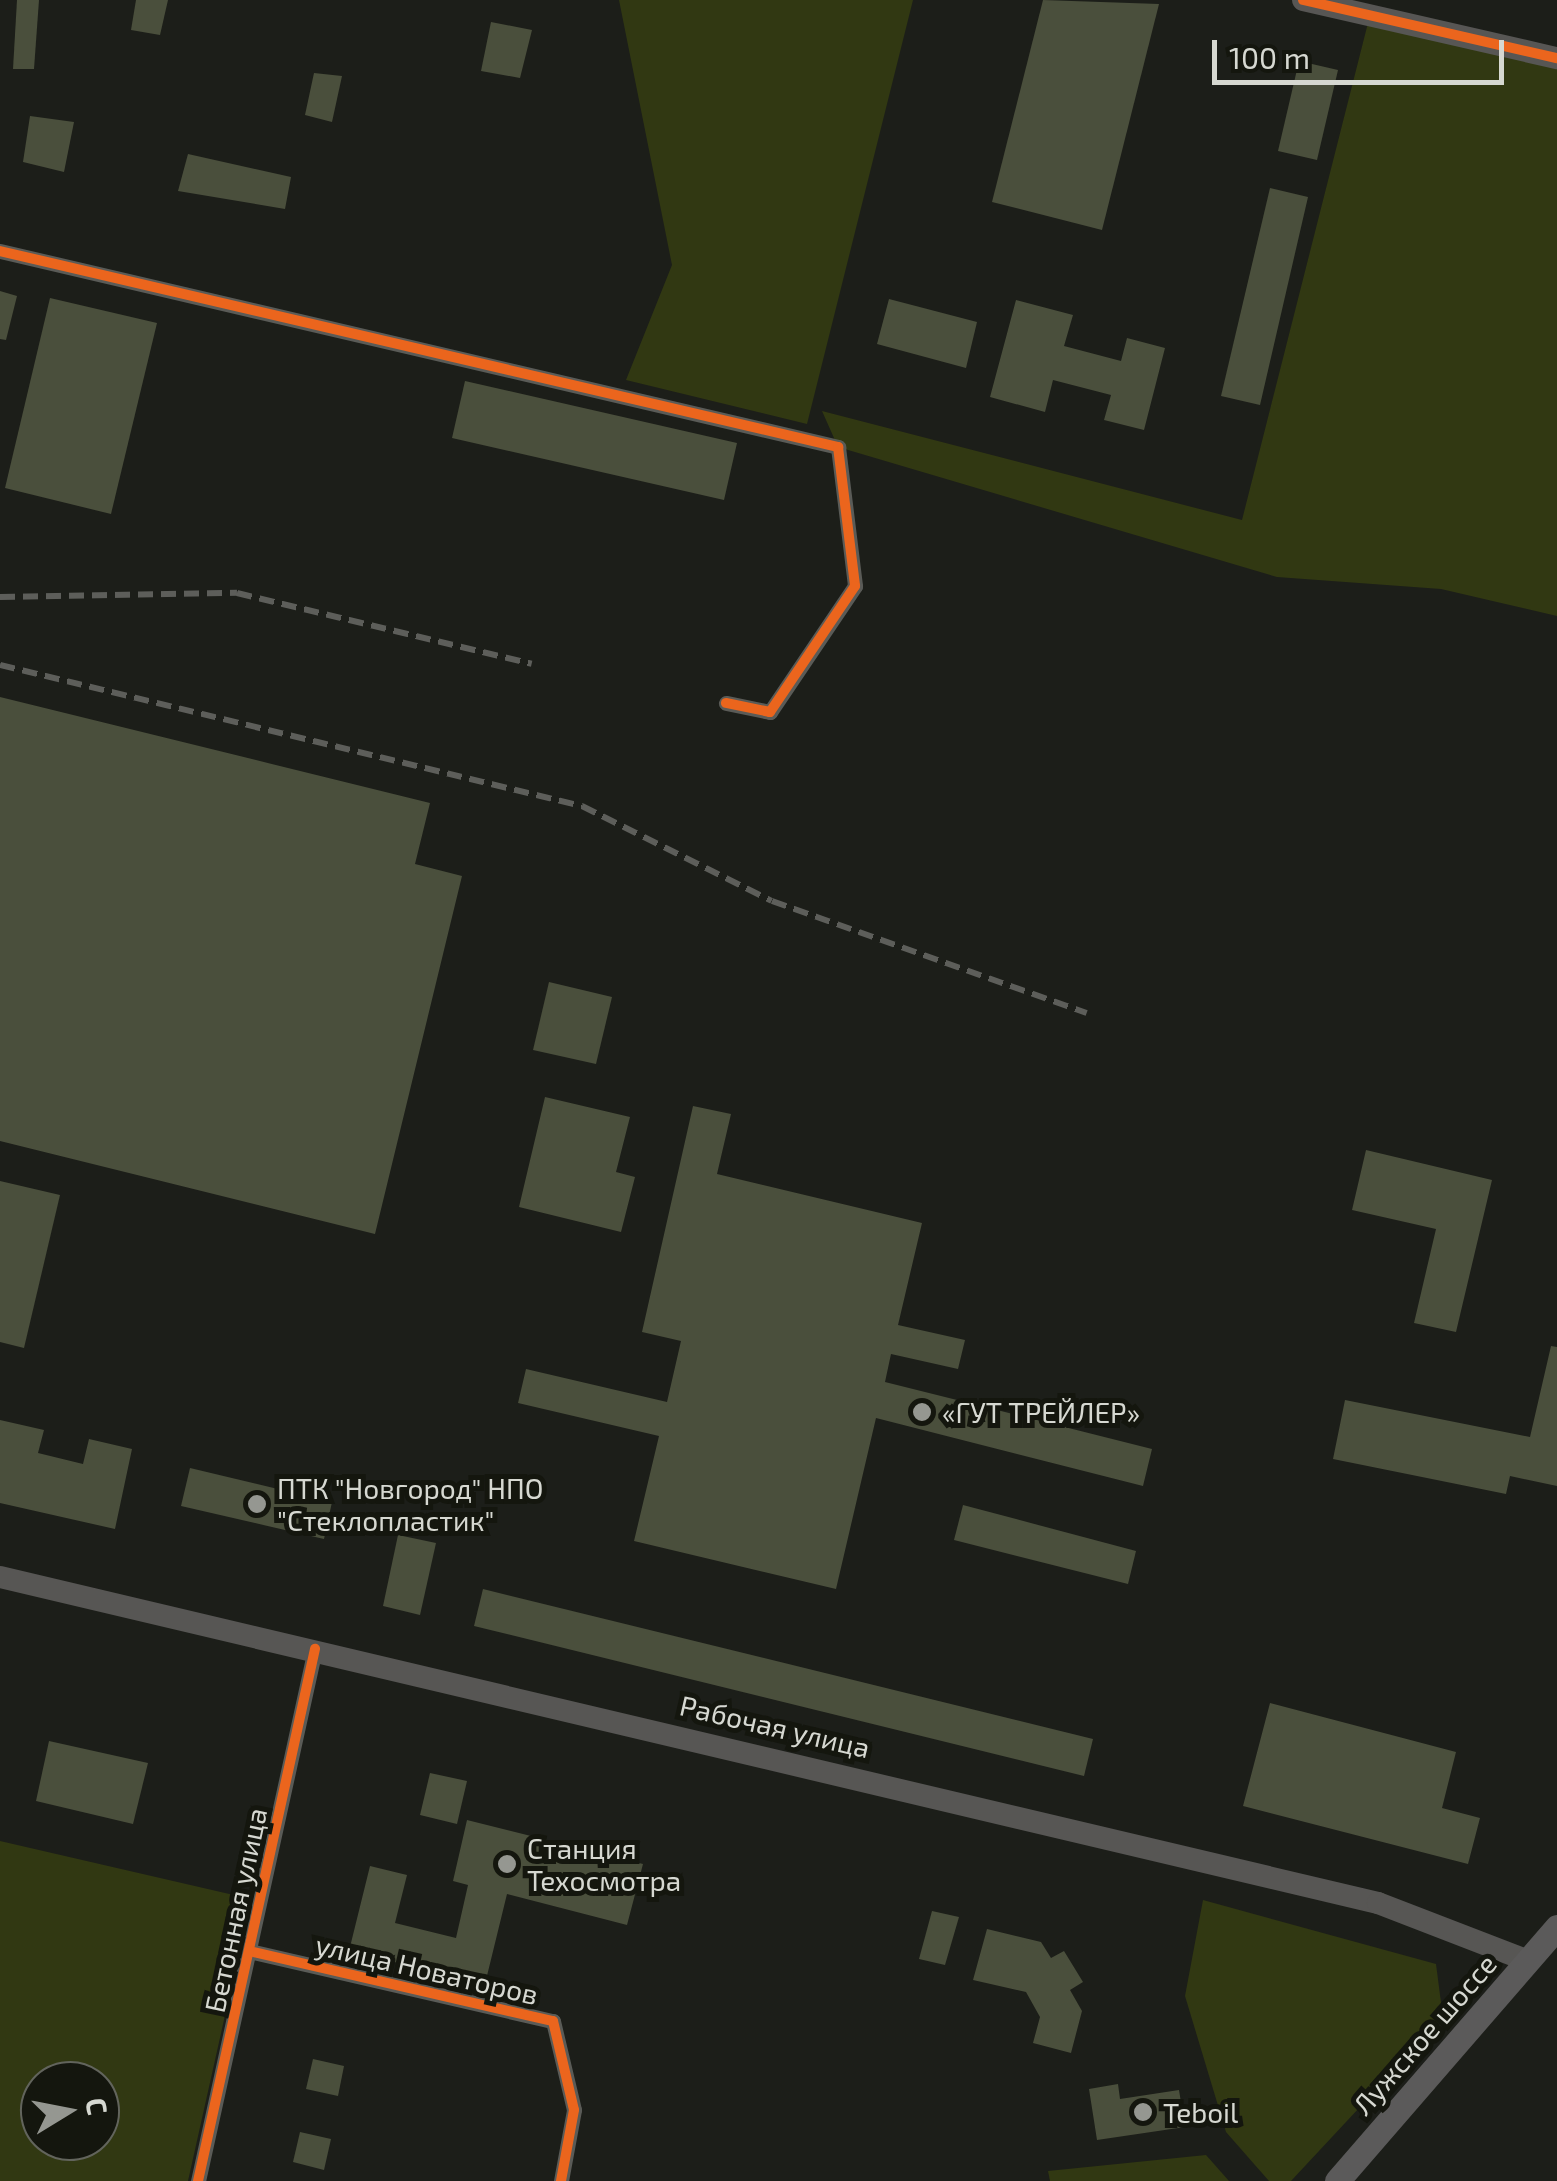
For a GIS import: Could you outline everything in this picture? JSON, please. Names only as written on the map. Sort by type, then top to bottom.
[{"type":"main road","points":[[1303,0],[1557,58]]},
{"type":"main road","name":"Рабочая улица","points":[[0,1576],[1378,1903],[1528,1961]]},
{"type":"main road","name":"Лужское шоссе","points":[[1338,2181],[1557,1928]]},
{"type":"street","points":[[0,251],[838,447],[855,586],[770,712],[726,702]]},
{"type":"street","name":"Бетонная улица","points":[[198,2181],[316,1649]]},
{"type":"street","name":"улица Новаторов","points":[[249,1951],[553,2021],[574,2110],[560,2181]]},
{"type":"green space","points":[[619,0],[913,0],[807,424],[626,380],[672,265]]},
{"type":"green space","points":[[1370,15],[1557,58],[1557,616],[1441,589],[1277,577],[838,447],[822,411],[1242,520]]},
{"type":"green space","points":[[0,1841],[251,1899],[188,2181],[0,2181]]},
{"type":"green space","points":[[1203,1900],[1436,1964],[1443,2018],[1291,2181],[1269,2181],[1226,2132],[1185,1996]]},
{"type":"green space","points":[[1206,2155],[1229,2181],[1050,2181],[1048,2171]]},
{"type":"building","points":[[17,0],[39,0],[34,69],[13,69]]},
{"type":"building","points":[[136,0],[168,0],[160,35],[131,30]]},
{"type":"building","points":[[1043,0],[1159,4],[1102,230],[992,202]]},
{"type":"building","points":[[491,22],[532,30],[520,78],[481,71]]},
{"type":"building","points":[[1299,61],[1338,70],[1317,160],[1278,151]]},
{"type":"building","points":[[314,73],[342,76],[332,122],[305,115]]},
{"type":"building","points":[[30,116],[74,122],[64,172],[23,162]]},
{"type":"building","points":[[188,154],[291,177],[285,209],[178,191]]},
{"type":"building","points":[[1270,188],[1308,197],[1260,405],[1221,396]]},
{"type":"building","points":[[0,291],[17,296],[6,340],[0,339]]},
{"type":"building","points":[[50,298],[157,323],[111,514],[5,488]]},
{"type":"building","points":[[889,299],[977,322],[966,368],[877,344]]},
{"type":"building","points":[[1016,300],[1073,315],[1064,346],[1121,361],[1127,338],[1165,348],[1144,430],[1104,420],[1111,395],[1053,380],[1045,412],[990,397]]},
{"type":"building","points":[[465,381],[737,443],[724,500],[452,438]]},
{"type":"building","points":[[0,697],[430,803],[415,864],[462,876],[375,1234],[0,1141]]},
{"type":"building","points":[[549,982],[612,997],[596,1064],[533,1050]]},
{"type":"building","points":[[545,1097],[630,1117],[616,1172],[635,1177],[621,1232],[519,1207]]},
{"type":"building","points":[[693,1106],[731,1114],[717,1174],[922,1223],[898,1325],[965,1340],[958,1369],[891,1354],[885,1382],[1152,1449],[1143,1486],[876,1418],[836,1589],[634,1541],[659,1436],[518,1403],[526,1369],[667,1402],[681,1341],[642,1332]]},
{"type":"building","points":[[1366,1150],[1492,1180],[1456,1332],[1414,1323],[1436,1229],[1352,1210]]},
{"type":"building","points":[[0,1181],[60,1195],[24,1348],[0,1342]]},
{"type":"building","points":[[1551,1346],[1557,1347],[1557,1486],[1510,1476],[1506,1494],[1333,1459],[1345,1400],[1530,1437]]},
{"type":"building","points":[[0,1420],[44,1430],[38,1453],[83,1464],[89,1439],[132,1449],[115,1529],[0,1503]]},
{"type":"building","name":"ПТК \"Новгород\" НПО \"Стеклопластик\"","points":[[190,1468],[332,1502],[324,1539],[181,1506]]},
{"type":"building","points":[[963,1505],[1136,1551],[1128,1584],[954,1540]]},
{"type":"building","points":[[398,1535],[436,1543],[420,1615],[383,1606]]},
{"type":"building","points":[[483,1589],[1093,1739],[1084,1776],[474,1626]]},
{"type":"building","points":[[1270,1703],[1456,1752],[1442,1808],[1480,1818],[1468,1864],[1243,1806]]},
{"type":"building","points":[[49,1741],[148,1763],[133,1824],[36,1801]]},
{"type":"building","points":[[430,1773],[467,1781],[457,1824],[420,1815]]},
{"type":"building","points":[[467,1820],[643,1864],[627,1925],[507,1894],[485,1984],[349,1951],[370,1866],[407,1875],[395,1923],[456,1938],[468,1885],[453,1881]]},
{"type":"building","points":[[932,1911],[959,1917],[945,1965],[919,1959]]},
{"type":"building","points":[[987,1929],[1041,1942],[1051,1958],[1064,1951],[1083,1982],[1070,1990],[1082,2011],[1071,2053],[1033,2043],[1040,2017],[1026,1992],[973,1980]]},
{"type":"building","points":[[313,2059],[344,2066],[338,2096],[306,2089]]},
{"type":"building","points":[[1118,2084],[1120,2099],[1179,2090],[1185,2127],[1097,2140],[1089,2089]]},
{"type":"building","points":[[300,2132],[331,2139],[324,2170],[293,2162]]},
{"type":"railway","points":[[0,597],[237,593],[532,664]]},
{"type":"railway","points":[[0,665],[582,806],[772,901],[1087,1013]]},
{"type":"cycle path","points":[[1303,0],[1557,58]]},
{"type":"cycle path","points":[[0,251],[838,447],[855,586],[770,712],[726,703]]},
{"type":"cycle path","points":[[198,2181],[315,1649]]},
{"type":"cycle path","points":[[249,1951],[553,2021],[574,2110],[561,2181]]},
{"type":"place","name":"«ГУТ ТРЕЙЛЕР»","points":[[922,1412]]},
{"type":"place","name":"ПТК \"Новгород\" НПО \"Стеклопластик\"","points":[[257,1504]]},
{"type":"place","name":"Станция Техосмотра","points":[[507,1864]]},
{"type":"place","name":"Teboil","points":[[1143,2112]]}]
